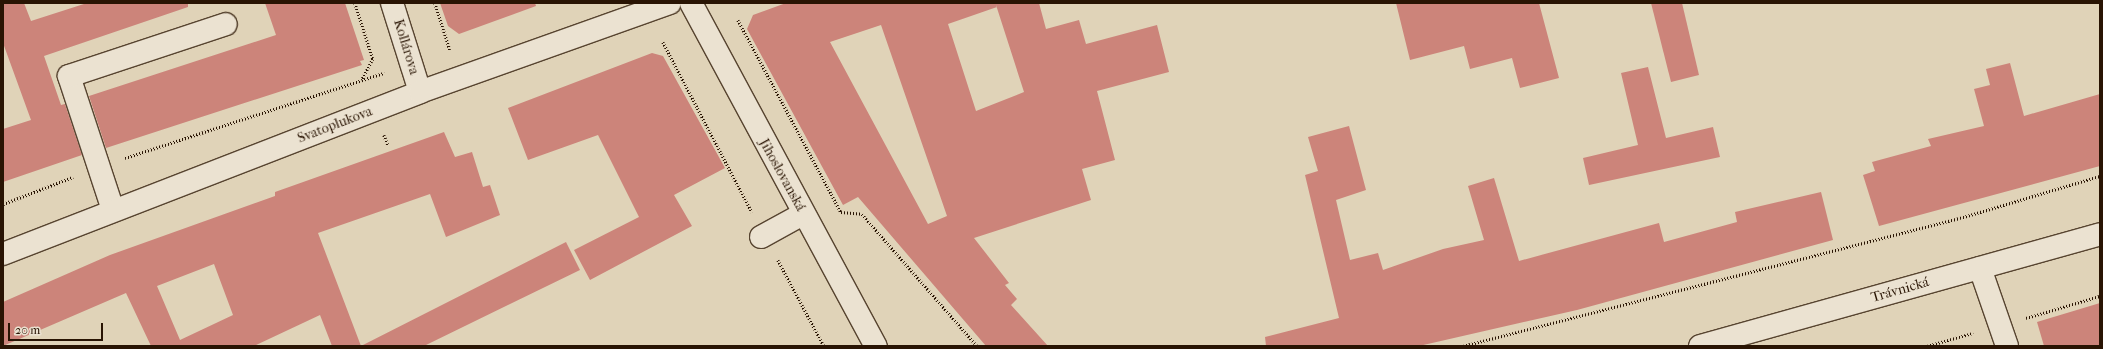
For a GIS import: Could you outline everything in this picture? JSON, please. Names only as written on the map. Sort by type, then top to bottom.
[{"type":"street","name":"Kollárova","points":[[392,3],[420,92]]},
{"type":"street","name":"Svatoplukova","points":[[3,254],[420,92],[670,3]]},
{"type":"street","name":"Jihoslovanská","points":[[691,3],[876,346]]},
{"type":"street","points":[[113,210],[69,76],[226,24]]},
{"type":"street","points":[[763,236],[804,214]]},
{"type":"street","name":"Trávnická","points":[[1700,346],[2100,234]]},
{"type":"street","points":[[1980,268],[2006,346]]},
{"type":"path","points":[[355,3],[373,59],[362,80],[388,145]]},
{"type":"path","points":[[435,3],[450,50]]},
{"type":"path","points":[[738,20],[841,212],[862,214],[977,346]]},
{"type":"path","points":[[663,42],[763,236],[824,346]]},
{"type":"path","points":[[3,204],[99,167],[457,48]]},
{"type":"path","points":[[1464,346],[1960,218],[2100,176]]},
{"type":"building","points":[[3,3],[24,3],[31,21],[87,3],[188,3],[188,7],[44,56],[61,105],[65,104],[82,155],[3,182],[3,129],[31,120],[3,43]]},
{"type":"building","points":[[265,3],[345,3],[364,60],[360,61],[362,65],[106,148],[89,96],[276,35]]},
{"type":"building","points":[[440,3],[535,3],[536,6],[459,34],[448,26]]},
{"type":"building","points":[[786,3],[1039,3],[1046,29],[1079,20],[1086,44],[1157,25],[1169,72],[1097,91],[1115,160],[1082,169],[1091,200],[974,238],[1009,283],[1005,285],[1017,299],[1011,305],[1048,346],[986,346],[858,197],[843,205],[747,29],[753,15]],"holes":[[[997,7],[1024,92],[976,111],[948,24]],[[881,25],[947,216],[928,224],[830,42]]]},
{"type":"building","points":[[1396,3],[1539,3],[1559,78],[1520,88],[1512,58],[1470,69],[1464,46],[1410,60]]},
{"type":"building","points":[[1651,3],[1682,3],[1699,75],[1671,82]]},
{"type":"building","points":[[652,53],[663,56],[725,168],[674,195],[692,226],[590,280],[574,250],[639,217],[598,135],[528,160],[508,108]]},
{"type":"building","points":[[2010,63],[2024,116],[2100,94],[2100,166],[1879,226],[1863,175],[1875,171],[1872,162],[1931,146],[1928,139],[1984,126],[1974,89],[1990,85],[1986,69]]},
{"type":"building","points":[[1648,67],[1666,138],[1713,127],[1720,157],[1589,185],[1583,158],[1638,145],[1621,73]]},
{"type":"building","points":[[1349,126],[1366,190],[1336,200],[1350,260],[1378,253],[1383,270],[1443,249],[1484,240],[1468,186],[1494,178],[1519,261],[1659,223],[1664,242],[1737,222],[1735,212],[1821,192],[1833,240],[1577,310],[1419,346],[1266,346],[1265,337],[1339,318],[1305,175],[1318,171],[1308,137]]},
{"type":"building","points":[[444,132],[455,157],[472,152],[483,187],[490,185],[500,215],[446,237],[430,194],[318,233],[361,346],[332,346],[320,315],[254,346],[151,346],[126,293],[3,346],[3,302],[110,255],[275,196],[275,192]],"holes":[[[214,264],[233,315],[180,340],[157,286]]]},
{"type":"building","points":[[566,242],[580,270],[424,346],[361,346]]},
{"type":"building","points":[[2100,303],[2100,346],[2044,346],[2037,322]]}]
